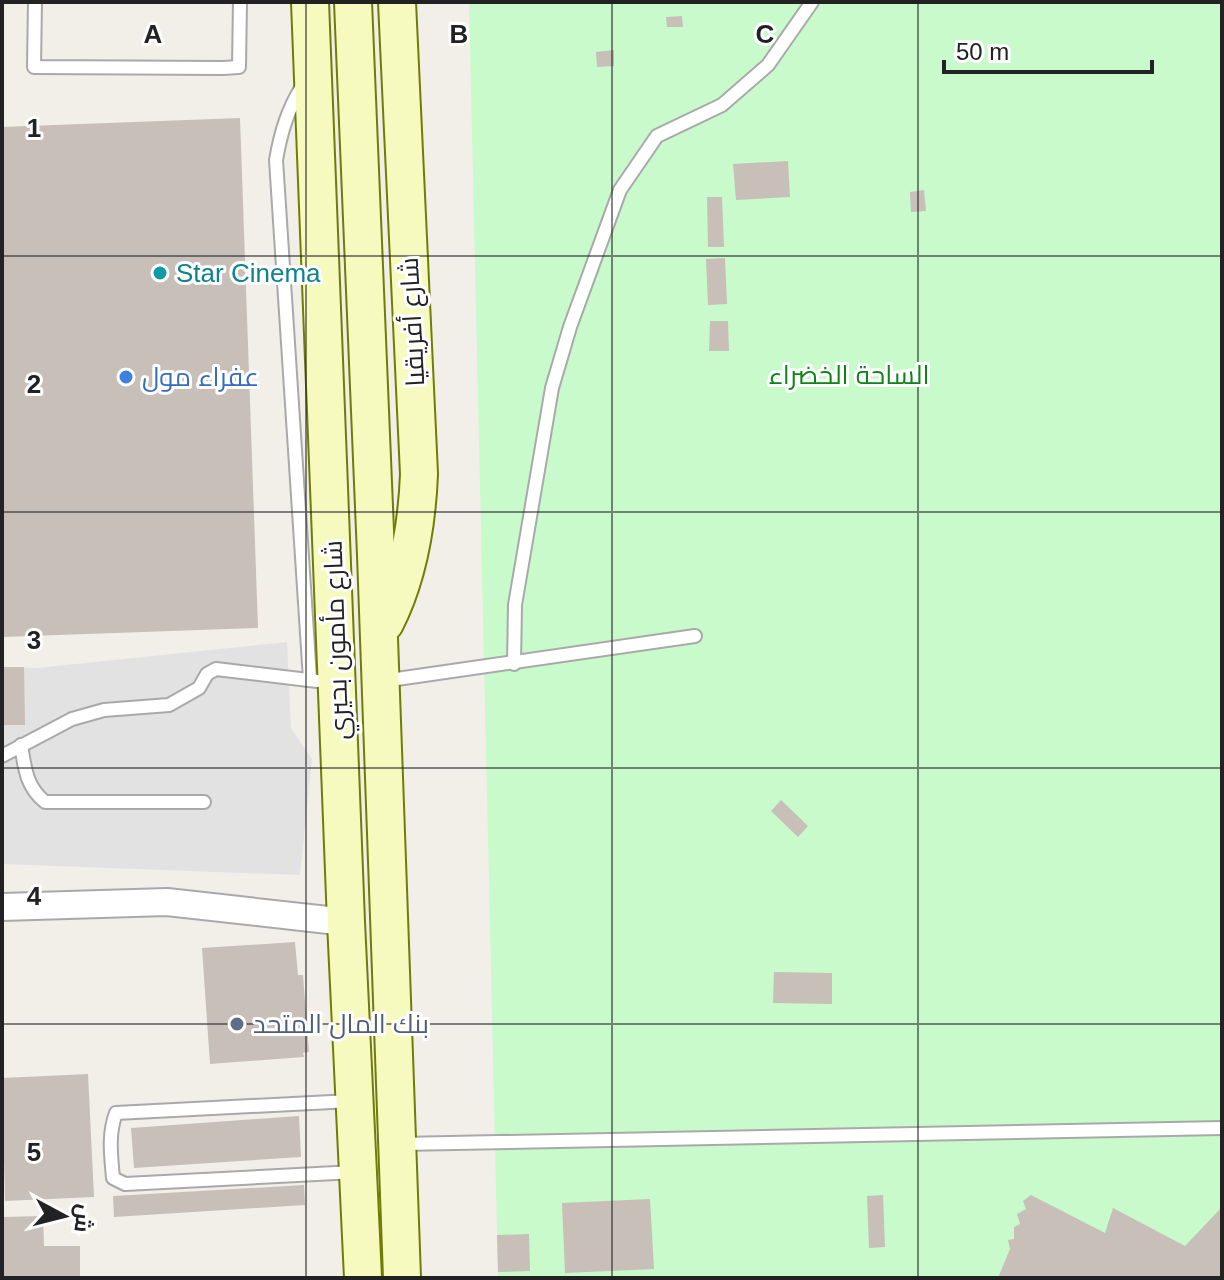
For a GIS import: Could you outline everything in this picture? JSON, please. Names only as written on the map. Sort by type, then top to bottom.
[{"type":"street","name":"شارع مأمون بحيري","points":[[310,2],[354,693],[397,1144],[402,1278]]},
{"type":"street","name":"شارع مأمون بحيري","points":[[353,2],[378,635],[354,693],[346,922],[363,1278]]},
{"type":"street","name":"شارع أفريقيا","points":[[378,635],[398,596],[416,512],[419,474],[397,2]]},
{"type":"street","points":[[2,907],[167,902],[346,922]]},
{"type":"lane","points":[[35,2],[34,67],[223,68],[239,67],[240,2]]},
{"type":"lane","points":[[514,664],[515,605],[552,388],[570,327],[620,190],[657,136],[722,105],[768,65],[812,2]]},
{"type":"lane","points":[[2,756],[52,728],[83,716],[104,710],[169,705],[199,688],[207,674],[216,669],[354,693],[695,636]]},
{"type":"lane","points":[[21,745],[27,781],[45,802],[204,802]]},
{"type":"lane","points":[[355,1101],[116,1113],[110,1140],[113,1178],[125,1184],[358,1171]]},
{"type":"lane","points":[[397,1144],[1222,1128]]},
{"type":"green space","name":"الساحة الخضراء","points":[[469,2],[1222,2],[1222,1278],[498,1278]]},
{"type":"shaded area","points":[[287,642],[291,728],[312,759],[300,875],[2,864],[2,667],[37,668]]},
{"type":"building","points":[[682,16],[683,27],[667,27],[666,17]]},
{"type":"building","points":[[614,50],[614,66],[597,67],[596,52]]},
{"type":"building","name":"عفراء مول","points":[[240,118],[258,628],[2,637],[2,127]]},
{"type":"building","points":[[788,161],[790,197],[736,200],[733,164]]},
{"type":"building","points":[[924,190],[926,211],[911,212],[910,192]]},
{"type":"building","points":[[707,197],[722,197],[724,247],[708,247]]},
{"type":"building","points":[[725,258],[727,304],[708,305],[706,259]]},
{"type":"building","points":[[710,321],[728,321],[729,351],[709,351]]},
{"type":"building","points":[[2,667],[24,667],[25,725],[2,725]]},
{"type":"building","points":[[781,800],[808,826],[798,837],[771,811]]},
{"type":"building","points":[[295,942],[298,975],[303,975],[309,1052],[303,1053],[304,1057],[210,1064],[202,948]]},
{"type":"building","points":[[774,972],[832,973],[832,1004],[773,1003]]},
{"type":"building","points":[[88,1074],[94,1197],[5,1201],[2,1078]]},
{"type":"building","points":[[299,1116],[301,1157],[134,1168],[131,1128]]},
{"type":"building","points":[[304,1185],[305,1205],[114,1217],[113,1196]]},
{"type":"building","points":[[883,1195],[885,1247],[869,1248],[867,1196]]},
{"type":"building","points":[[1031,1195],[1105,1233],[1113,1208],[1185,1246],[1222,1207],[1222,1278],[998,1278],[1010,1249],[1008,1240],[1014,1239],[1014,1227],[1020,1224],[1017,1214],[1026,1209],[1023,1201]]},
{"type":"building","points":[[650,1199],[654,1269],[565,1273],[562,1203]]},
{"type":"building","points":[[43,1216],[44,1246],[80,1246],[80,1278],[2,1278],[2,1217]]},
{"type":"building","points":[[529,1234],[530,1271],[498,1272],[497,1235]]},
{"type":"place","name":"Star Cinema","points":[[160,273]]},
{"type":"place","name":"عفراء مول","points":[[126,377]]},
{"type":"place","name":"بنك المال المتحد","points":[[237,1024]]}]
